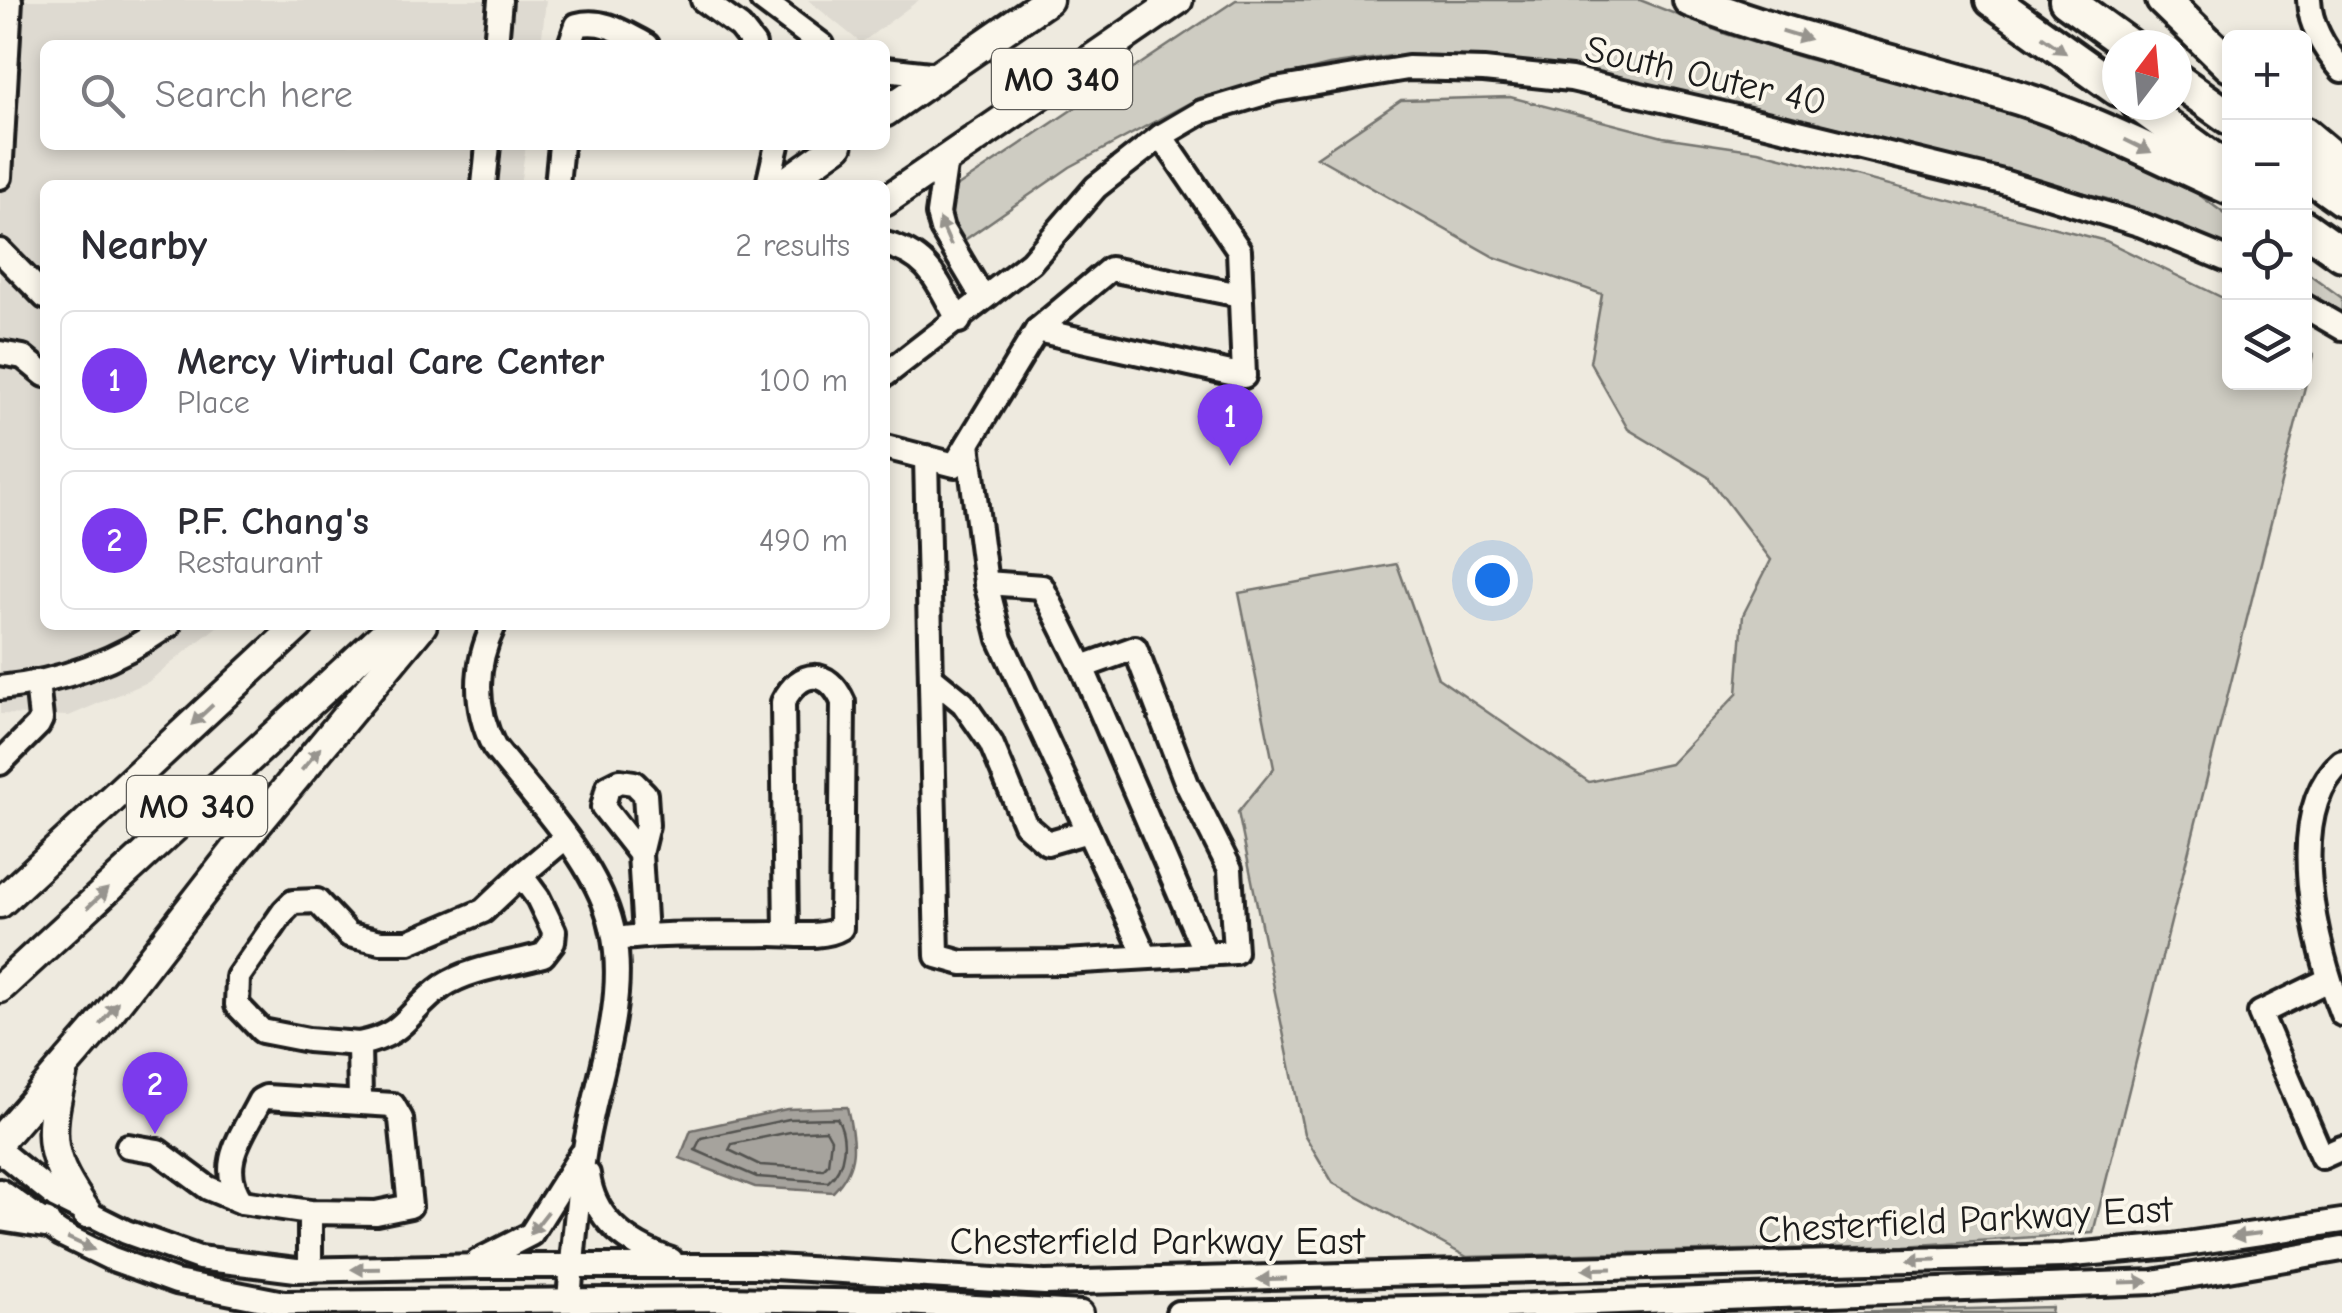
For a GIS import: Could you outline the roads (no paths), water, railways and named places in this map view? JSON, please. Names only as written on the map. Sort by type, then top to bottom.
[{"type":"highway","points":[[1690,0],[2077,118],[2222,184]]},
{"type":"highway","points":[[1992,0],[2102,78]]},
{"type":"highway","points":[[2066,0],[2107,30]]},
{"type":"highway","points":[[2163,0],[2222,57]]},
{"type":"highway","points":[[2192,91],[2222,112]]},
{"type":"highway","points":[[2159,120],[2222,166]]},
{"type":"highway","points":[[2312,141],[2342,166]]},
{"type":"highway","points":[[2312,178],[2342,200]]},
{"type":"highway","points":[[2312,233],[2342,254]]},
{"type":"main road","name":"MO 340","points":[[890,109],[1048,0]]},
{"type":"main road","name":"MO 340","points":[[890,197],[1178,0]]},
{"type":"main road","points":[[789,180],[831,150]]},
{"type":"main road","name":"MO 340","points":[[0,903],[294,630]]},
{"type":"main road","name":"MO 340","points":[[0,988],[389,630]]},
{"type":"main road","points":[[0,1140],[64,1067],[234,852],[418,630]]},
{"type":"main road","points":[[64,1067],[53,1111],[52,1143],[63,1178],[87,1213]]},
{"type":"main road","points":[[0,1216],[45,1223]]},
{"type":"street","points":[[0,177],[10,0]]},
{"type":"street","points":[[496,40],[500,0]]},
{"type":"street","points":[[703,0],[750,40]]},
{"type":"street","points":[[762,0],[815,40]]},
{"type":"street","points":[[2310,0],[2310,12],[2322,43],[2342,70]]},
{"type":"street","points":[[572,40],[577,25],[590,22],[608,25],[638,40]]},
{"type":"street","name":"South Outer 40","points":[[890,372],[1031,262],[1096,187],[1161,136],[1218,106],[1276,90],[1408,68],[1571,78],[2003,182],[2142,225],[2222,259]]},
{"type":"street","points":[[890,70],[940,75]]},
{"type":"street","points":[[1037,330],[1244,376],[1239,250],[1161,136]]},
{"type":"street","points":[[484,180],[488,150]]},
{"type":"street","points":[[558,180],[560,150]]},
{"type":"street","points":[[769,180],[776,150]]},
{"type":"street","points":[[946,158],[938,214],[942,229],[983,298]]},
{"type":"street","points":[[890,246],[910,252],[928,266],[958,321]]},
{"type":"street","points":[[0,250],[40,292]]},
{"type":"street","points":[[890,448],[955,465],[1037,330],[1110,269],[1240,294]]},
{"type":"street","points":[[2312,311],[2342,328]]},
{"type":"street","points":[[0,353],[23,357],[40,371]]},
{"type":"street","points":[[968,444],[986,583],[1000,640],[1146,957]]},
{"type":"street","points":[[926,457],[937,956],[962,963],[1235,952],[1230,869],[1188,784],[1134,648],[1082,667]]},
{"type":"street","points":[[986,583],[1042,587],[1082,667],[1205,953]]},
{"type":"street","points":[[0,688],[71,674],[110,659],[160,630]]},
{"type":"street","points":[[491,630],[481,667],[478,708],[484,728],[494,747],[591,874],[606,904],[616,939],[616,995],[585,1148],[569,1300]]},
{"type":"street","points":[[616,939],[644,935],[832,934],[841,928],[844,702],[836,686],[820,677],[806,678],[790,688],[783,702],[786,934]]},
{"type":"street","points":[[931,677],[963,703],[991,743],[1025,824],[1048,844],[1088,831]]},
{"type":"street","points":[[0,763],[10,744],[34,731],[41,719],[36,682]]},
{"type":"street","points":[[2342,762],[2319,788],[2312,811],[2310,844],[2316,926],[2328,980],[2342,1014]]},
{"type":"street","points":[[520,875],[538,898],[554,931],[550,950],[443,986],[384,1038],[359,1044],[262,1031],[236,1006],[238,977],[293,902],[318,901],[349,934],[381,942],[409,942],[482,910],[520,875],[565,838]]},
{"type":"street","points":[[640,854],[644,935]]},
{"type":"street","points":[[2328,980],[2260,1013],[2322,1157],[2342,1148]]},
{"type":"street","points":[[359,1044],[360,1102]]},
{"type":"street","points":[[128,1146],[158,1151],[208,1188],[242,1202],[310,1212],[376,1213],[410,1206],[398,1112],[393,1105],[360,1102],[266,1097],[260,1100],[230,1165],[230,1185],[242,1202]]},
{"type":"street","points":[[585,1148],[596,1204],[612,1227],[648,1252],[689,1266]]},
{"type":"street","points":[[464,1266],[532,1234],[585,1148]]},
{"type":"street","name":"Chesterfield Parkway East","points":[[0,1151],[56,1197],[126,1232],[199,1258],[310,1270],[757,1266],[1045,1284],[1263,1279],[2062,1256],[2172,1246],[2342,1221]]},
{"type":"street","name":"Chesterfield Parkway East","points":[[0,1191],[61,1234],[110,1258],[176,1282],[284,1303],[869,1301],[1081,1313]]},
{"type":"street","points":[[310,1212],[310,1270]]},
{"type":"street","name":"Chesterfield Parkway East","points":[[1178,1313],[1512,1306],[2152,1282],[2342,1249]]},
{"type":"water","points":[[847,1107],[853,1153],[847,1173],[833,1192],[755,1187],[680,1158],[691,1130],[787,1109]]},
{"type":"place","name":"Mercy Virtual Care Center","points":[[1230,466]]},
{"type":"place","name":"P.F. Chang's","points":[[155,1134]]}]
